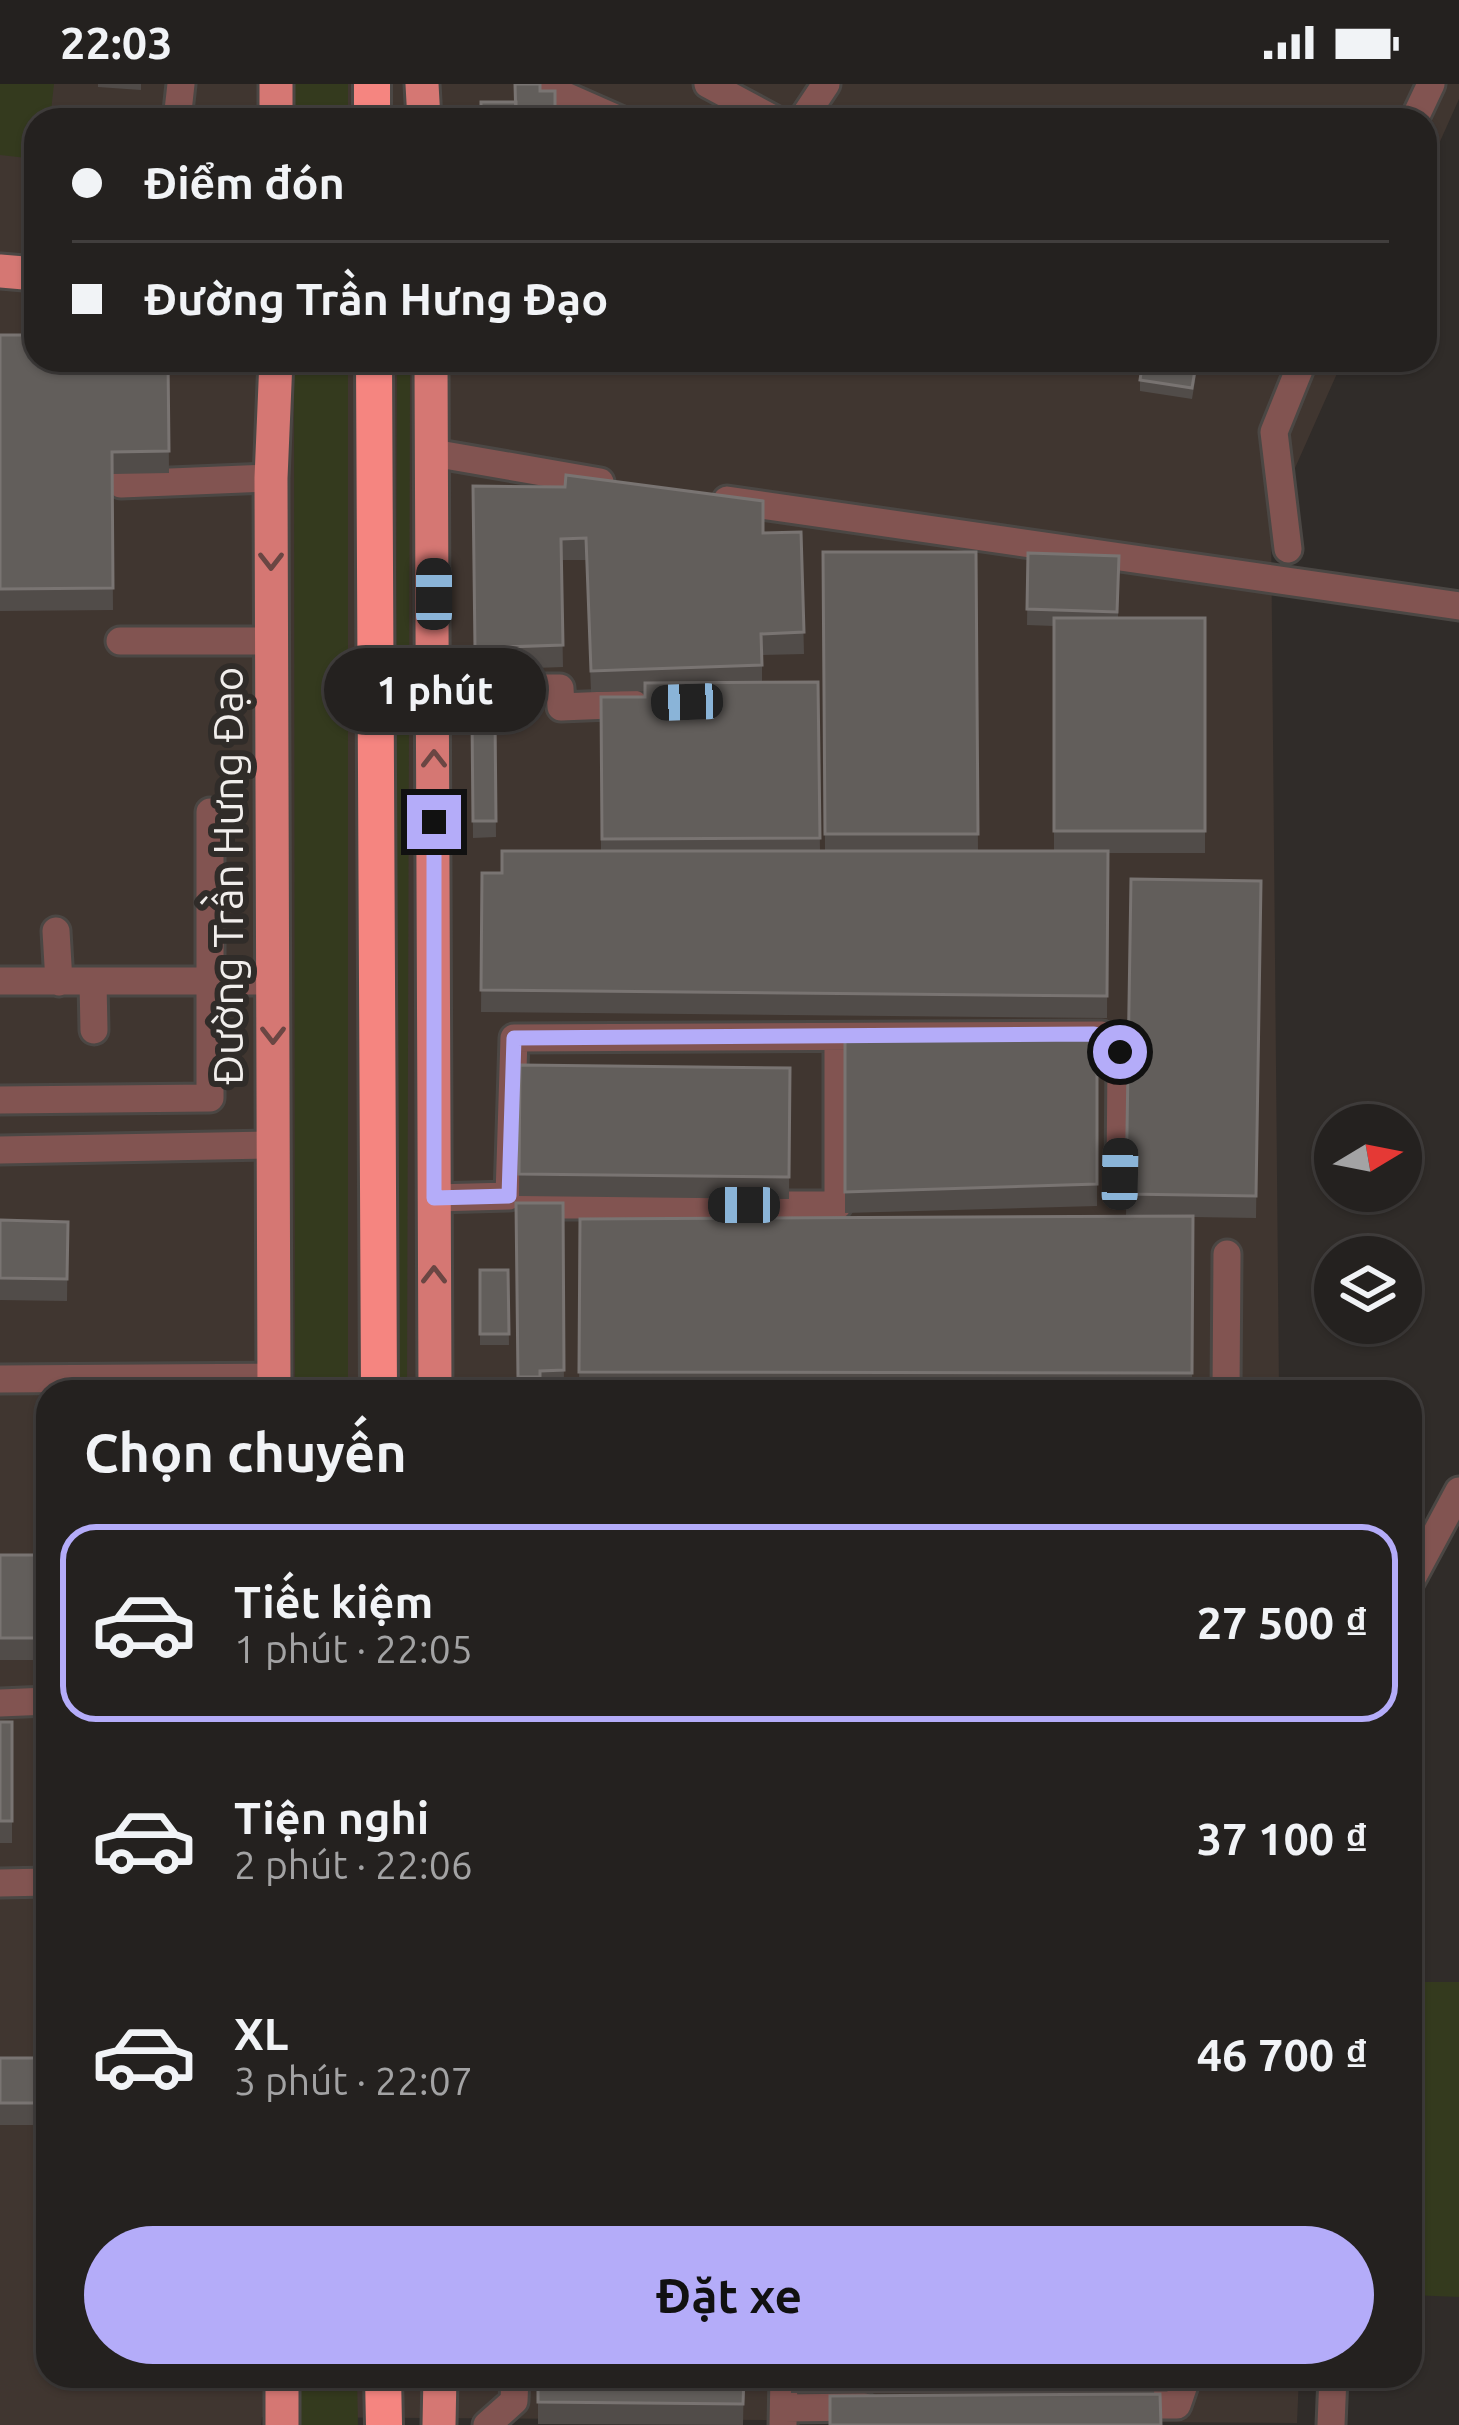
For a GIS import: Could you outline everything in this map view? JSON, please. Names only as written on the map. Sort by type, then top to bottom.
[{"type":"highway","points":[[374,372],[379,1380]]},
{"type":"highway","points":[[383,2388],[384,2425]]},
{"type":"main road","name":"Đường Trần Hưng Đạo","points":[[274,1380],[271,478],[275,372]]},
{"type":"main road","points":[[431,372],[435,1380]]},
{"type":"main road","points":[[281,2425],[282,2388]]},
{"type":"main road","points":[[439,2425],[440,2388]]},
{"type":"street","points":[[538,84],[593,108]]},
{"type":"street","points":[[708,84],[753,108]]},
{"type":"street","points":[[1288,549],[1274,432],[1298,372]]},
{"type":"street","points":[[433,453],[627,485]]},
{"type":"street","points":[[121,484],[271,478]]},
{"type":"street","points":[[697,496],[1459,606]]},
{"type":"street","points":[[120,641],[271,641]]},
{"type":"street","points":[[435,688],[560,688],[562,707],[653,703]]},
{"type":"street","points":[[0,1100],[210,1098],[210,812]]},
{"type":"street","points":[[56,932],[59,982]]},
{"type":"street","points":[[0,981],[273,981]]},
{"type":"street","points":[[93,982],[94,1030]]},
{"type":"street","points":[[838,1038],[838,1205],[508,1205],[514,1038],[838,1038],[1109,1038],[1121,1059],[1120,1174]]},
{"type":"street","points":[[0,1150],[272,1145]]},
{"type":"street","points":[[434,1198],[508,1196]]},
{"type":"street","points":[[1226,1380],[1227,1254]]},
{"type":"street","points":[[0,1379],[46,1380]]},
{"type":"street","points":[[1422,1560],[1459,1491]]},
{"type":"street","points":[[0,1702],[36,1702]]},
{"type":"street","points":[[0,1882],[36,1882]]},
{"type":"street","points":[[488,2425],[514,2401],[515,2388]]},
{"type":"street","points":[[1085,2406],[1178,2405],[1183,2388]]},
{"type":"street","points":[[1330,2425],[1332,2388]]},
{"type":"street","points":[[783,2416],[900,2407]]},
{"type":"shaded area","points":[[0,84],[1459,84],[1459,99],[1437,148],[1437,108],[24,108],[24,372],[1338,372],[1271,522],[1279,1380],[36,1380],[36,2388],[1298,2388],[1297,2423],[262,2417],[261,2425],[0,2425]]},
{"type":"green space","points":[[0,84],[54,84],[51,108],[24,108],[24,158],[0,155]]},
{"type":"green space","points":[[291,84],[348,84],[348,108],[291,108]]},
{"type":"green space","points":[[294,372],[348,372],[348,1380],[295,1380]]},
{"type":"green space","points":[[397,372],[410,372],[407,1380],[395,1380]]},
{"type":"green space","points":[[1422,1982],[1459,1982],[1459,2297],[1422,2295]]},
{"type":"green space","points":[[300,2388],[357,2388],[358,2425],[300,2425]]},
{"type":"building","points":[[515,84],[540,84],[540,91],[555,91],[555,108],[516,108]]},
{"type":"building","points":[[481,102],[516,102],[516,108],[481,108]]},
{"type":"building","points":[[0,335],[24,335],[24,372],[168,372],[169,451],[112,452],[113,588],[0,589]]},
{"type":"building","points":[[1141,372],[1195,372],[1192,388],[1140,380]]},
{"type":"building","points":[[566,475],[763,501],[763,533],[801,532],[804,632],[761,634],[762,665],[591,671],[586,538],[561,539],[563,645],[475,648],[473,486],[565,487]]},
{"type":"building","points":[[823,552],[976,552],[978,834],[825,834]]},
{"type":"building","points":[[1028,553],[1119,556],[1117,612],[1027,609]]},
{"type":"building","points":[[1054,618],[1205,618],[1205,831],[1054,831]]},
{"type":"building","points":[[818,682],[820,838],[602,839],[601,697],[645,697],[645,683]]},
{"type":"building","points":[[472,717],[495,717],[496,821],[473,821]]},
{"type":"building","points":[[502,851],[1108,851],[1107,996],[481,990],[482,873],[502,873]]},
{"type":"building","points":[[1131,879],[1261,881],[1256,1196],[1126,1194]]},
{"type":"building","points":[[845,1038],[1097,1039],[1097,1184],[845,1192]]},
{"type":"building","points":[[520,1065],[790,1068],[789,1177],[519,1174]]},
{"type":"building","points":[[516,1203],[563,1203],[564,1370],[540,1371],[540,1377],[518,1377]]},
{"type":"building","points":[[1193,1216],[1192,1373],[579,1372],[580,1219]]},
{"type":"building","points":[[0,1220],[68,1222],[67,1279],[0,1278]]},
{"type":"building","points":[[480,1270],[508,1270],[509,1334],[480,1334]]},
{"type":"building","points":[[0,1555],[36,1555],[36,1638],[0,1638]]},
{"type":"building","points":[[0,1722],[12,1722],[12,1821],[0,1821]]},
{"type":"building","points":[[0,2058],[36,2058],[36,2103],[0,2103]]},
{"type":"building","points":[[538,2388],[744,2388],[743,2404],[538,2402]]},
{"type":"building","points":[[1160,2394],[1161,2425],[830,2425],[830,2396]]},
{"type":"route","points":[[434,822],[434,1198],[509,1196],[514,1038],[1094,1034],[1109,1038],[1120,1052]]}]
